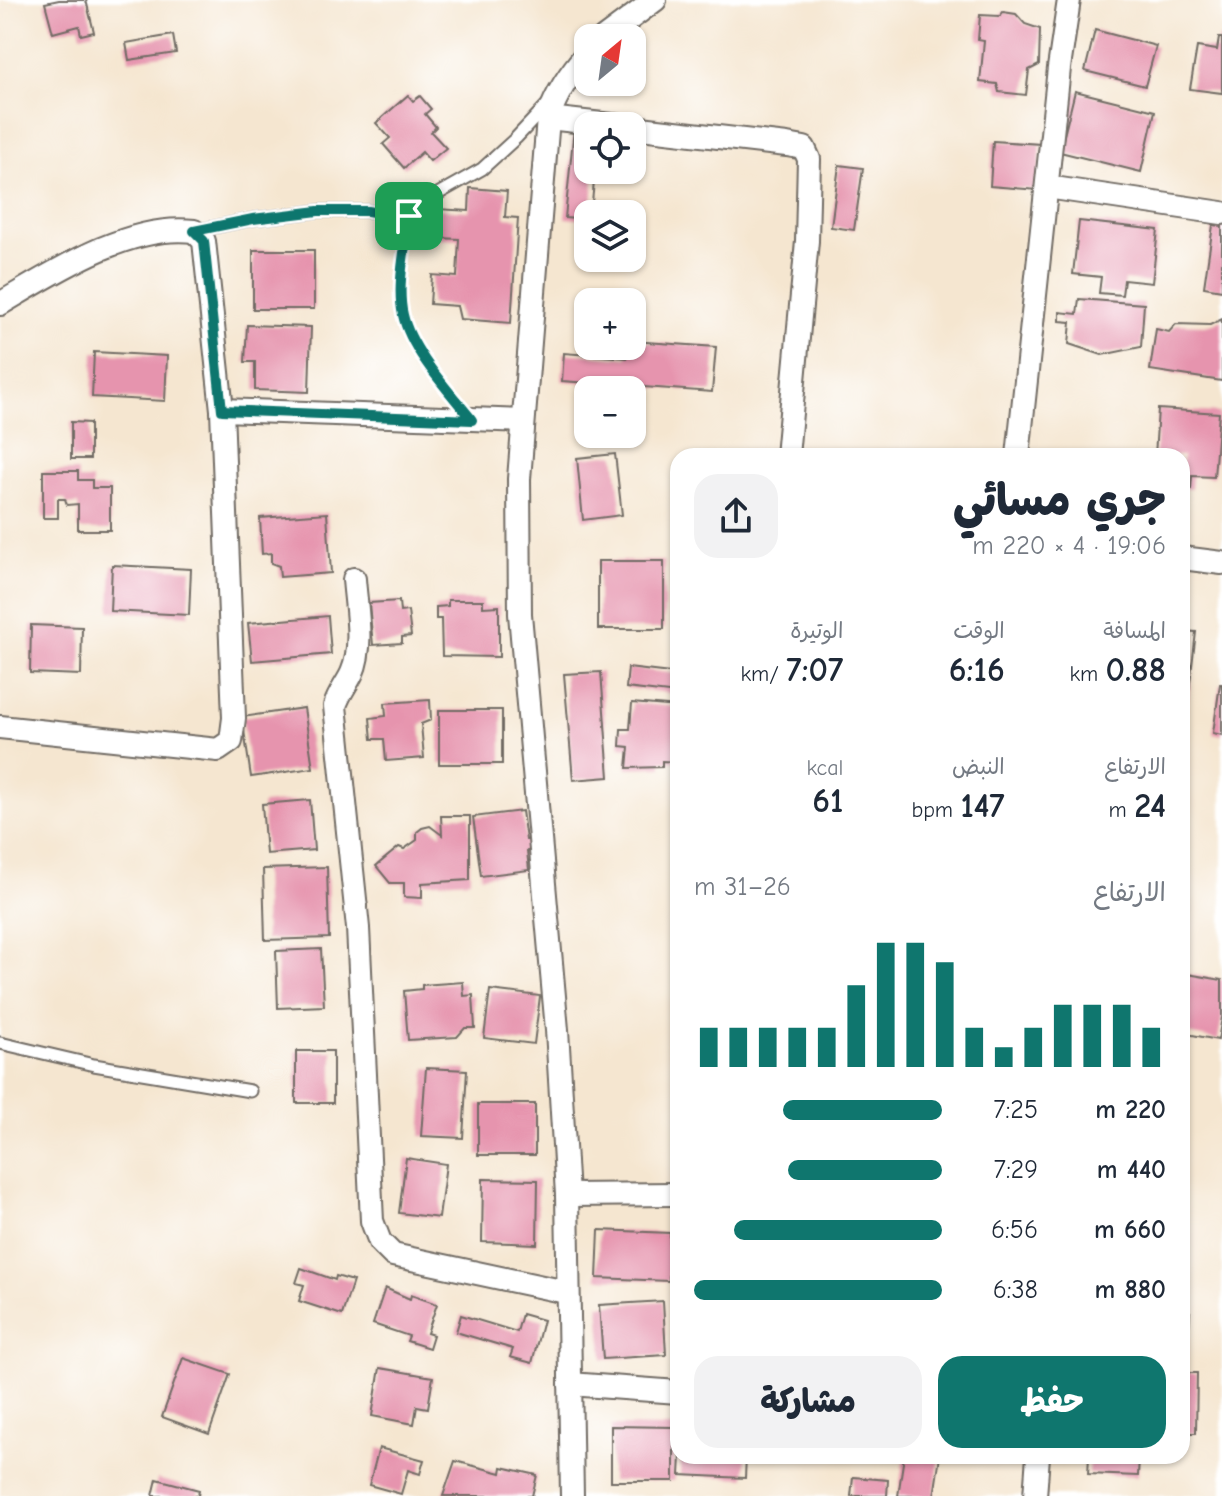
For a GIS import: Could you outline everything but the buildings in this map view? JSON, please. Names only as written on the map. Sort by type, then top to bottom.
[{"type":"street","points":[[623,24],[655,0]]},
{"type":"street","points":[[1019,448],[1069,0]]},
{"type":"street","points":[[572,1496],[566,1292],[567,1195],[557,1030],[520,614],[519,479],[551,107],[574,69]]},
{"type":"street","points":[[551,107],[574,113]]},
{"type":"street","points":[[646,129],[804,148],[809,159],[807,241],[788,448]]},
{"type":"street","points":[[1047,187],[1222,213]]},
{"type":"street","points":[[0,304],[50,275],[113,245],[149,233],[194,231],[204,241],[222,410],[234,718],[231,741],[218,750],[0,727]]},
{"type":"street","points":[[222,410],[523,421]]},
{"type":"street","points":[[1190,559],[1222,563]]},
{"type":"street","points":[[354,579],[358,653],[352,673],[335,706],[358,928],[372,1221],[380,1242],[393,1255],[566,1292]]},
{"type":"street","points":[[567,1195],[670,1194]]},
{"type":"street","points":[[570,1384],[670,1391]]},
{"type":"street","points":[[1035,1496],[1037,1464]]},
{"type":"lane","points":[[194,231],[253,219],[318,211],[368,211],[409,216],[427,200],[482,169],[551,107]]},
{"type":"lane","points":[[0,1043],[94,1065],[250,1091]]},
{"type":"path","points":[[409,216],[402,287],[402,312],[406,325],[431,368],[472,420]]},
{"type":"route","points":[[318,211],[368,211],[409,216],[402,287],[402,312],[406,325],[431,368],[472,420],[222,410],[204,241],[194,231],[253,219],[318,211]]}]
